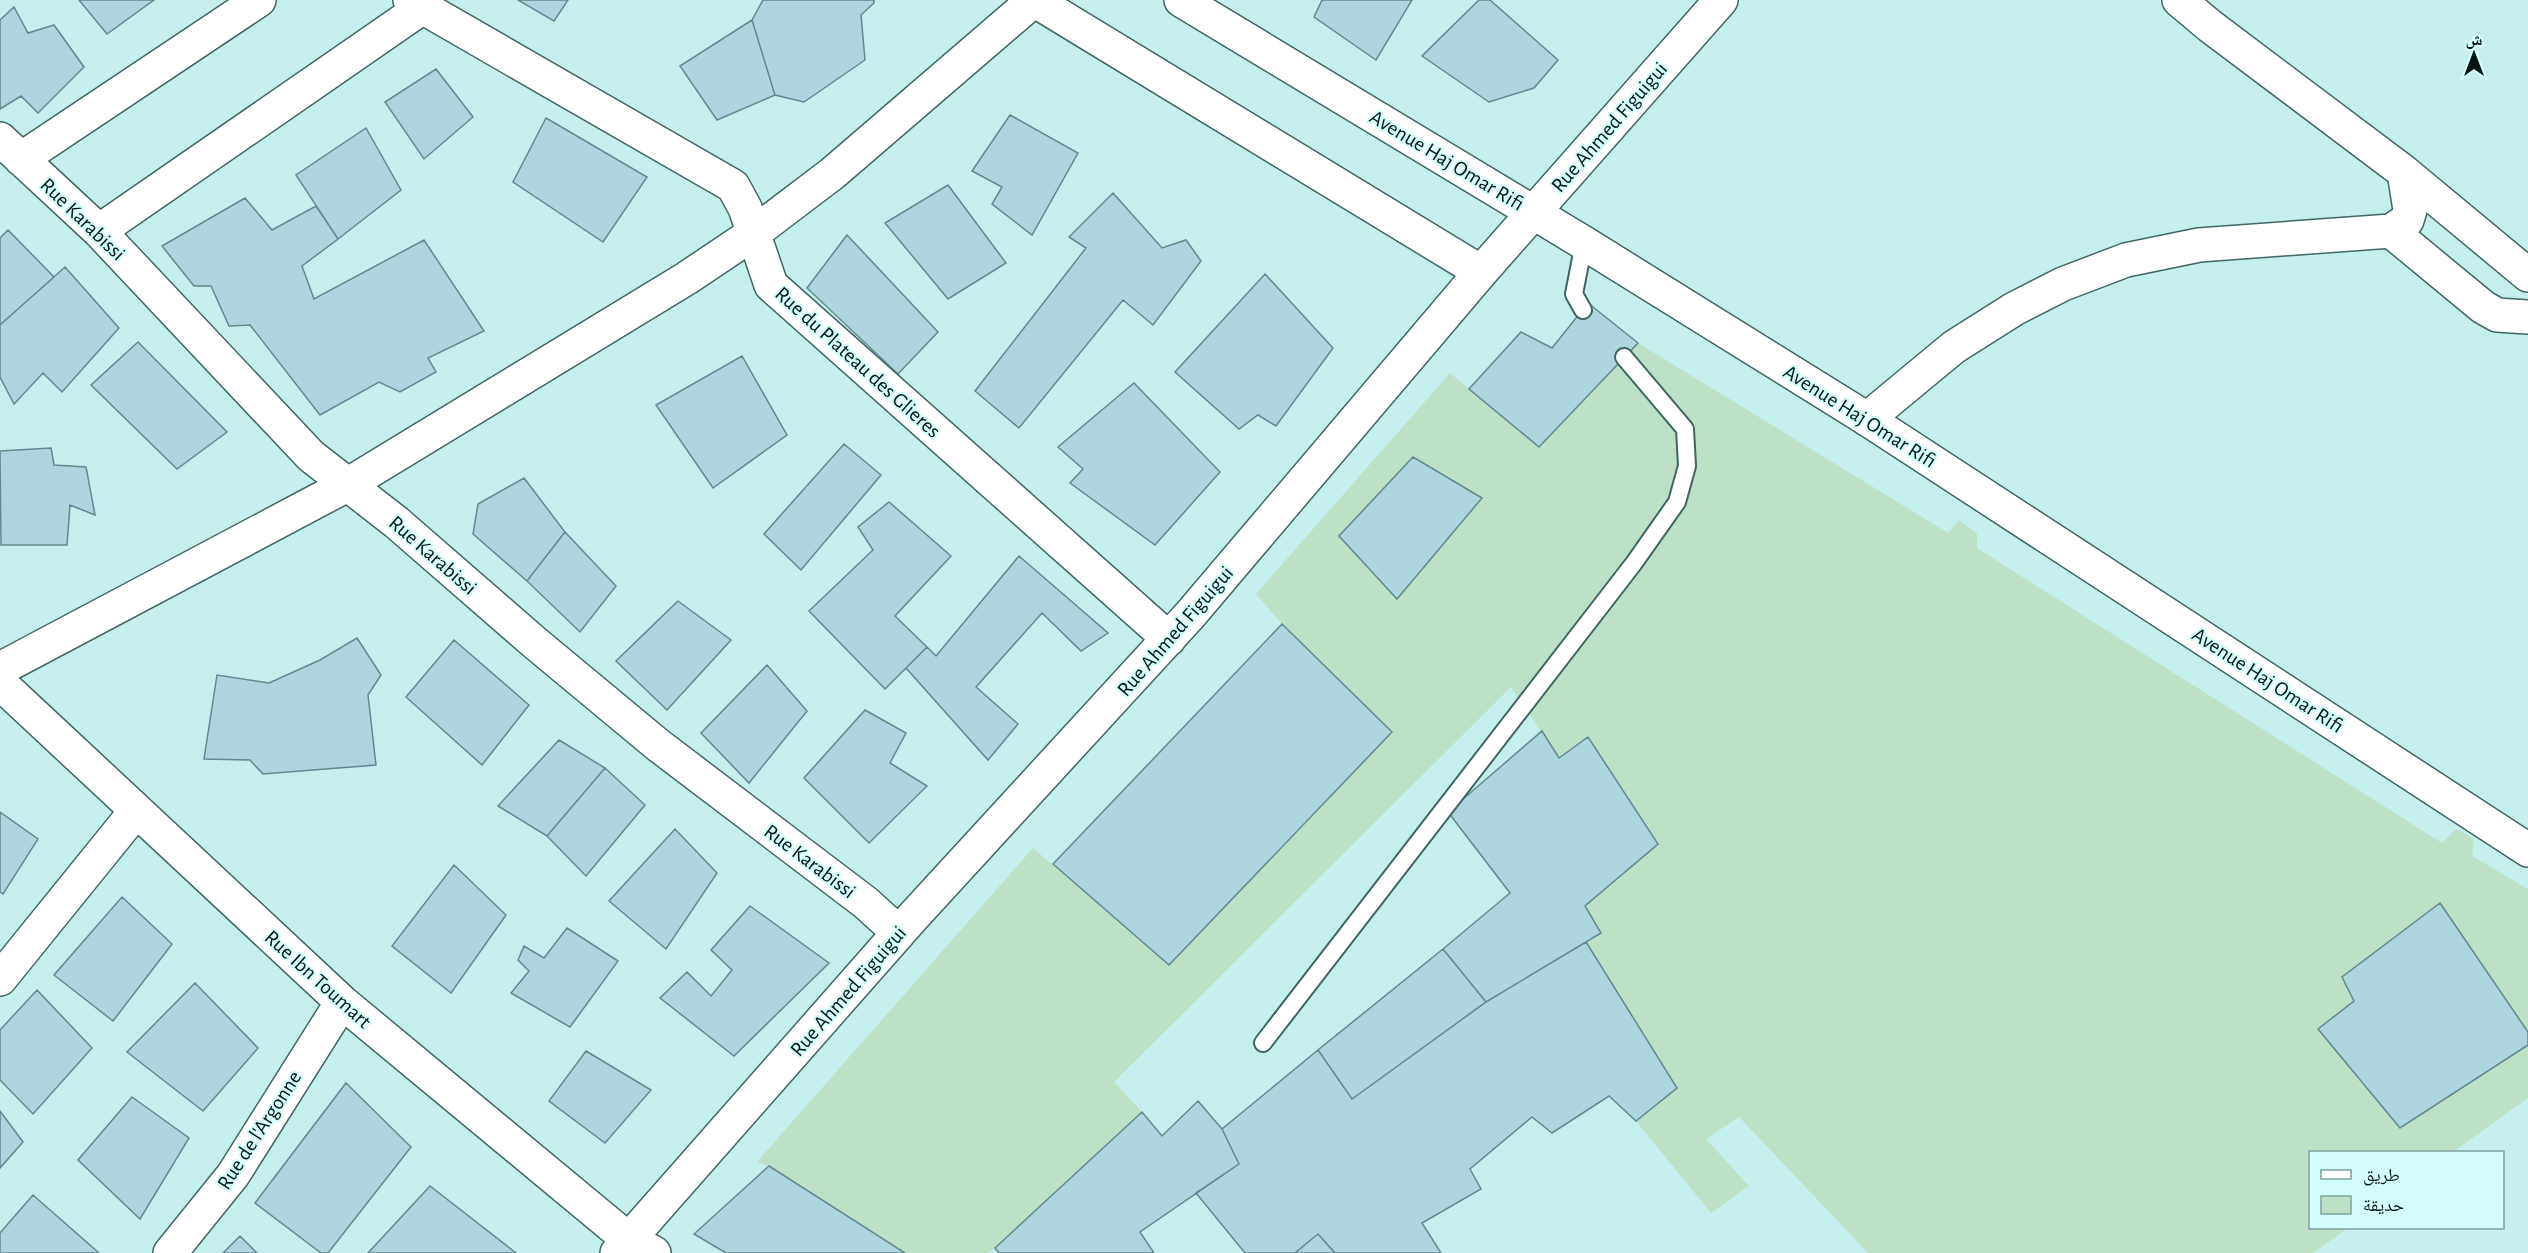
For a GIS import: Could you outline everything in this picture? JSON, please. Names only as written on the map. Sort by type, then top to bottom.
[{"type":"street","points":[[11,149],[259,0]]},
{"type":"street","points":[[0,669],[347,485],[687,278],[754,233],[832,173],[1034,0],[1481,272]]},
{"type":"street","name":"Avenue Haj Omar Rifi","points":[[1181,0],[1584,243],[1867,419],[2528,850]]},
{"type":"street","name":"Rue Ahmed Figuigui","points":[[633,1249],[899,933],[1169,639],[1481,272],[1721,0]]},
{"type":"street","points":[[2179,0],[2210,26],[2404,172],[2528,275]]},
{"type":"street","points":[[99,231],[416,4]]},
{"type":"street","name":"Rue du Plateau des Glieres","points":[[416,4],[733,186],[746,208],[771,285],[1169,639]]},
{"type":"street","name":"Rue Karabissi","points":[[11,149],[99,231],[311,456],[396,522],[534,642],[658,745],[866,903],[899,933]]},
{"type":"street","points":[[1867,419],[1954,347],[2014,309],[2063,285],[2126,260],[2199,245],[2391,231],[2407,220],[2410,210],[2404,172]]},
{"type":"street","points":[[2391,231],[2483,308],[2497,315],[2528,317]]},
{"type":"street","name":"Rue Ibn Toumart","points":[[0,683],[342,1002],[633,1249]]},
{"type":"street","points":[[0,979],[135,811]]},
{"type":"street","name":"Rue de l'Argonne","points":[[170,1253],[233,1175],[342,1002]]},
{"type":"lane","points":[[1582,310],[1574,294],[1584,243]]},
{"type":"lane","points":[[1263,1043],[1627,572],[1677,502],[1687,466],[1685,429],[1624,357]]},
{"type":"green space","points":[[1638,343],[1948,533],[1959,520],[1977,534],[1977,548],[2442,843],[2456,829],[2474,839],[2472,856],[2528,889],[2528,1098],[2454,1151],[2309,1151],[2309,1229],[2347,1229],[2313,1253],[1868,1253],[1739,1117],[1706,1139],[1749,1186],[1711,1213],[1636,1121],[1677,1088],[1586,942],[1585,906],[1559,758],[1511,687],[1114,1082],[1142,1112],[995,1248],[987,1253],[905,1253],[769,1166],[757,1162],[1033,848],[1169,964],[1392,732],[1282,624],[1256,594],[1450,373],[1539,447]]},
{"type":"building","points":[[79,0],[154,0],[107,34]]},
{"type":"building","points":[[518,0],[568,0],[554,21]]},
{"type":"building","points":[[763,0],[874,0],[874,3],[861,15],[865,60],[804,102],[775,95],[752,20]]},
{"type":"building","points":[[1322,0],[1412,0],[1376,60],[1314,17]]},
{"type":"building","points":[[1479,0],[1490,0],[1558,60],[1534,88],[1489,102],[1422,56]]},
{"type":"building","points":[[14,7],[28,33],[54,25],[84,67],[38,113],[21,96],[0,109],[0,20]]},
{"type":"building","points":[[752,20],[775,95],[717,120],[680,66]]},
{"type":"building","points":[[436,69],[473,117],[424,159],[385,102]]},
{"type":"building","points":[[1010,115],[1078,153],[1032,235],[992,204],[1002,187],[972,171]]},
{"type":"building","points":[[546,118],[647,177],[603,242],[513,182]]},
{"type":"building","points":[[366,128],[401,190],[338,239],[296,175]]},
{"type":"building","points":[[948,185],[1006,263],[948,299],[885,223]]},
{"type":"building","points":[[1113,193],[1162,248],[1186,240],[1201,261],[1153,325],[1123,300],[1019,428],[975,391],[1086,248],[1069,237]]},
{"type":"building","points":[[245,198],[272,230],[316,206],[338,239],[302,266],[314,299],[424,240],[484,331],[428,358],[436,372],[400,392],[379,382],[320,415],[250,325],[229,326],[211,286],[194,286],[162,246]]},
{"type":"building","points":[[8,230],[54,277],[0,325],[0,238]]},
{"type":"building","points":[[847,235],[938,332],[898,374],[807,288]]},
{"type":"building","points":[[65,267],[119,328],[62,392],[43,373],[14,404],[0,377],[0,325]]},
{"type":"building","points":[[1265,274],[1333,348],[1276,426],[1258,415],[1239,429],[1175,372]]},
{"type":"building","points":[[1588,303],[1638,343],[1539,447],[1469,389],[1521,332],[1552,348]]},
{"type":"building","points":[[138,342],[227,432],[177,469],[91,385]]},
{"type":"building","points":[[742,356],[787,435],[713,488],[656,405]]},
{"type":"building","points":[[1134,383],[1220,472],[1155,545],[1070,483],[1083,469],[1058,447]]},
{"type":"building","points":[[844,444],[881,475],[801,570],[764,534]]},
{"type":"building","points":[[51,448],[54,465],[86,467],[95,515],[70,505],[67,545],[1,545],[0,451]]},
{"type":"building","points":[[1413,457],[1482,498],[1397,599],[1339,536]]},
{"type":"building","points":[[524,478],[565,532],[527,581],[473,534],[478,504]]},
{"type":"building","points":[[889,502],[951,556],[895,616],[927,647],[885,689],[809,611],[873,550],[858,527]]},
{"type":"building","points":[[565,532],[616,586],[580,632],[527,581]]},
{"type":"building","points":[[1019,556],[1108,633],[1081,651],[1042,613],[976,687],[1018,724],[988,760],[906,668],[927,647],[936,656]]},
{"type":"building","points":[[678,601],[731,640],[667,710],[616,661]]},
{"type":"building","points":[[1282,624],[1392,732],[1169,965],[1053,864]]},
{"type":"building","points":[[357,638],[381,675],[368,695],[376,765],[263,774],[250,760],[204,759],[217,675],[269,683],[320,660]]},
{"type":"building","points":[[454,640],[529,705],[482,765],[406,697]]},
{"type":"building","points":[[767,665],[807,711],[749,783],[701,733]]},
{"type":"building","points":[[865,710],[906,733],[890,763],[927,786],[869,843],[804,778]]},
{"type":"building","points":[[1542,731],[1559,758],[1588,737],[1658,844],[1585,906],[1601,933],[1486,1002],[1443,949],[1510,893],[1448,812]]},
{"type":"building","points":[[559,740],[605,768],[547,836],[498,806]]},
{"type":"building","points":[[605,768],[645,805],[586,876],[547,836]]},
{"type":"building","points":[[0,812],[38,839],[3,894],[0,892]]},
{"type":"building","points":[[675,829],[717,873],[666,949],[609,901]]},
{"type":"building","points":[[454,865],[506,915],[451,993],[392,946]]},
{"type":"building","points":[[122,897],[172,944],[113,1021],[54,975]]},
{"type":"building","points":[[2440,903],[2528,1032],[2528,1045],[2400,1128],[2318,1029],[2354,1001],[2342,977]]},
{"type":"building","points":[[750,906],[829,963],[734,1056],[660,998],[687,972],[711,996],[732,970],[711,950]]},
{"type":"building","points":[[567,928],[618,961],[570,1027],[511,993],[529,971],[518,960],[524,946],[544,958]]},
{"type":"building","points":[[1586,942],[1677,1088],[1636,1121],[1609,1096],[1552,1133],[1532,1117],[1470,1169],[1481,1189],[1422,1223],[1441,1253],[1335,1253],[1318,1234],[1295,1253],[1245,1253],[1196,1193],[1239,1164],[1222,1129],[1318,1050],[1352,1099],[1486,1002]]},
{"type":"building","points":[[1443,949],[1486,1002],[1352,1099],[1318,1050]]},
{"type":"building","points":[[195,983],[258,1048],[203,1111],[127,1052]]},
{"type":"building","points":[[37,990],[92,1048],[33,1114],[0,1080],[0,1030]]},
{"type":"building","points":[[586,1051],[651,1090],[605,1143],[549,1101]]},
{"type":"building","points":[[346,1083],[411,1147],[328,1253],[321,1253],[255,1203]]},
{"type":"building","points":[[132,1097],[189,1138],[140,1219],[78,1160]]},
{"type":"building","points":[[1198,1101],[1222,1129],[1239,1164],[1140,1232],[1154,1253],[999,1253],[995,1248],[1142,1112],[1162,1136]]},
{"type":"building","points":[[0,1111],[23,1142],[0,1168]]},
{"type":"building","points":[[769,1166],[905,1253],[726,1253],[694,1234]]},
{"type":"building","points":[[430,1186],[516,1253],[368,1253]]},
{"type":"building","points":[[33,1195],[99,1253],[0,1253],[0,1233]]},
{"type":"building","points":[[1318,1234],[1335,1253],[1295,1253]]},
{"type":"building","points":[[240,1236],[257,1253],[223,1253]]}]
